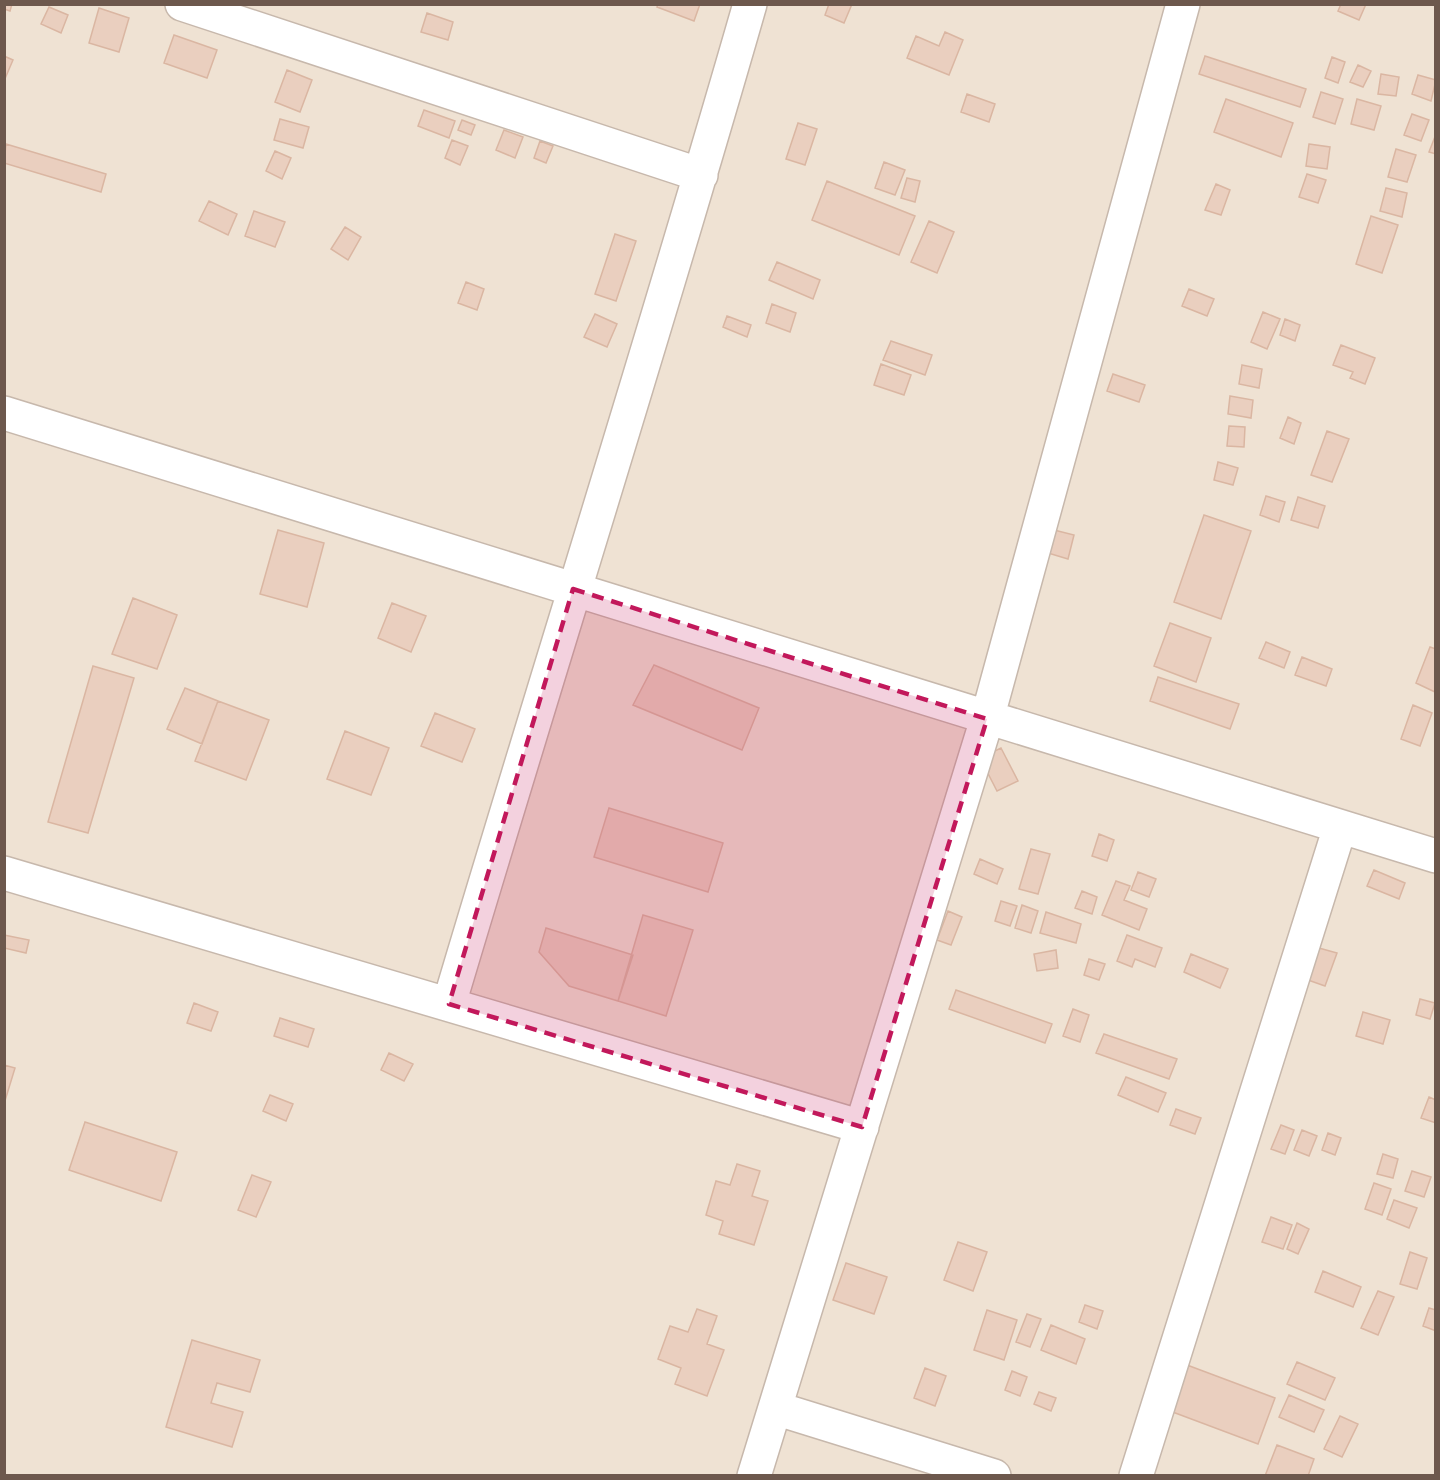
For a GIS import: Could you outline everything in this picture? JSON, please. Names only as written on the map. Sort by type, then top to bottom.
[{"type":"street","points":[[182,4],[701,175]]},
{"type":"street","points":[[449,1004],[573,589],[701,175],[750,4]]},
{"type":"street","points":[[754,1476],[987,719],[1184,4]]},
{"type":"street","points":[[4,413],[987,719],[1436,856]]},
{"type":"street","points":[[1137,1476],[1340,827]]},
{"type":"street","points":[[4,873],[862,1127]]},
{"type":"street","points":[[775,1408],[994,1476]]},
{"type":"highlighted area","points":[[573,589],[987,719],[862,1127],[449,1004]]},
{"type":"shaded area","points":[[5,5],[1435,5],[1435,1475],[5,1475]]},
{"type":"building","points":[[4,4],[12,4],[10,11],[4,9]]},
{"type":"building","points":[[658,4],[700,4],[694,21],[657,7]]},
{"type":"building","points":[[829,4],[852,4],[844,23],[825,15]]},
{"type":"building","points":[[1341,4],[1366,4],[1359,20],[1338,11]]},
{"type":"building","points":[[49,7],[68,15],[61,33],[41,24]]},
{"type":"building","points":[[99,8],[129,18],[119,52],[89,43]]},
{"type":"building","points":[[427,13],[453,22],[448,40],[421,32]]},
{"type":"building","points":[[945,32],[963,40],[949,75],[907,58],[916,36],[939,46]]},
{"type":"building","points":[[174,35],[217,50],[207,78],[164,63]]},
{"type":"building","points":[[4,56],[13,60],[4,81]]},
{"type":"building","points":[[1205,56],[1306,89],[1300,107],[1199,74]]},
{"type":"building","points":[[1332,57],[1345,62],[1338,83],[1325,78]]},
{"type":"building","points":[[1358,65],[1371,71],[1363,87],[1350,82]]},
{"type":"building","points":[[287,70],[312,80],[300,112],[275,102]]},
{"type":"building","points":[[1381,74],[1399,77],[1396,96],[1378,94]]},
{"type":"building","points":[[1418,75],[1436,80],[1431,101],[1412,94]]},
{"type":"building","points":[[1321,92],[1343,99],[1335,124],[1313,117]]},
{"type":"building","points":[[967,94],[995,104],[989,122],[961,112]]},
{"type":"building","points":[[1226,99],[1293,123],[1281,157],[1214,132]]},
{"type":"building","points":[[1357,99],[1381,106],[1374,130],[1351,124]]},
{"type":"building","points":[[424,110],[455,121],[449,138],[418,126]]},
{"type":"building","points":[[1412,114],[1429,120],[1421,141],[1404,135]]},
{"type":"building","points":[[280,119],[309,127],[303,148],[274,140]]},
{"type":"building","points":[[462,120],[475,125],[471,135],[458,130]]},
{"type":"building","points":[[798,123],[817,129],[805,165],[786,159]]},
{"type":"building","points":[[504,130],[523,137],[515,158],[496,150]]},
{"type":"building","points":[[1436,134],[1436,154],[1429,152]]},
{"type":"building","points":[[452,140],[468,146],[460,165],[445,158]]},
{"type":"building","points":[[540,141],[553,146],[546,163],[534,158]]},
{"type":"building","points":[[6,144],[106,174],[101,192],[4,163]]},
{"type":"building","points":[[1309,144],[1330,147],[1327,169],[1306,166]]},
{"type":"building","points":[[1396,149],[1416,155],[1407,182],[1388,177]]},
{"type":"building","points":[[275,151],[291,158],[282,179],[266,171]]},
{"type":"building","points":[[884,162],[905,170],[895,195],[875,188]]},
{"type":"building","points":[[1307,174],[1326,180],[1318,203],[1299,197]]},
{"type":"building","points":[[907,178],[920,181],[915,202],[901,198]]},
{"type":"building","points":[[827,181],[915,216],[899,255],[812,220]]},
{"type":"building","points":[[1216,184],[1230,190],[1221,215],[1205,210]]},
{"type":"building","points":[[1386,188],[1407,193],[1402,217],[1380,211]]},
{"type":"building","points":[[209,201],[237,214],[228,235],[199,221]]},
{"type":"building","points":[[254,211],[285,222],[275,247],[245,236]]},
{"type":"building","points":[[1371,216],[1398,225],[1382,273],[1356,264]]},
{"type":"building","points":[[929,221],[954,232],[937,273],[911,262]]},
{"type":"building","points":[[345,227],[361,237],[348,260],[331,249]]},
{"type":"building","points":[[615,234],[636,241],[616,301],[595,294]]},
{"type":"building","points":[[777,262],[820,280],[813,299],[769,280]]},
{"type":"building","points":[[466,282],[484,289],[477,310],[458,303]]},
{"type":"building","points":[[1189,289],[1214,299],[1207,316],[1182,306]]},
{"type":"building","points":[[772,304],[796,313],[790,332],[766,323]]},
{"type":"building","points":[[1263,312],[1280,319],[1267,349],[1251,342]]},
{"type":"building","points":[[595,314],[617,324],[607,347],[584,337]]},
{"type":"building","points":[[727,316],[751,325],[747,337],[723,327]]},
{"type":"building","points":[[1285,319],[1300,325],[1295,341],[1280,335]]},
{"type":"building","points":[[891,341],[932,355],[925,375],[883,360]]},
{"type":"building","points":[[1341,345],[1375,358],[1365,384],[1350,378],[1353,372],[1333,365]]},
{"type":"building","points":[[881,364],[911,375],[904,395],[874,385]]},
{"type":"building","points":[[1242,365],[1262,369],[1259,388],[1239,384]]},
{"type":"building","points":[[1113,374],[1145,385],[1139,402],[1107,391]]},
{"type":"building","points":[[1230,396],[1253,400],[1251,418],[1228,414]]},
{"type":"building","points":[[1288,417],[1301,423],[1294,444],[1280,438]]},
{"type":"building","points":[[1229,426],[1245,427],[1244,447],[1227,446]]},
{"type":"building","points":[[1327,431],[1349,439],[1332,482],[1311,475]]},
{"type":"building","points":[[1218,462],[1238,468],[1233,485],[1214,480]]},
{"type":"building","points":[[1266,496],[1285,502],[1279,522],[1260,515]]},
{"type":"building","points":[[1298,497],[1325,506],[1318,528],[1291,520]]},
{"type":"building","points":[[1204,515],[1251,531],[1221,619],[1174,602]]},
{"type":"building","points":[[278,530],[324,543],[307,607],[260,594]]},
{"type":"building","points":[[1054,530],[1074,535],[1068,559],[1048,553]]},
{"type":"building","points":[[133,598],[177,615],[157,669],[112,654]]},
{"type":"building","points":[[392,603],[426,616],[411,652],[378,638]]},
{"type":"building","points":[[1170,623],[1211,638],[1196,682],[1154,666]]},
{"type":"building","points":[[1266,642],[1290,652],[1284,668],[1259,658]]},
{"type":"building","points":[[1430,647],[1436,649],[1435,692],[1416,683]]},
{"type":"building","points":[[1302,657],[1332,669],[1326,686],[1295,675]]},
{"type":"building","points":[[654,665],[759,708],[742,750],[633,705]]},
{"type":"building","points":[[93,666],[134,678],[88,833],[48,822]]},
{"type":"building","points":[[1158,677],[1239,704],[1230,729],[1150,701]]},
{"type":"building","points":[[185,688],[218,701],[202,744],[167,729]]},
{"type":"building","points":[[218,701],[269,720],[246,780],[195,761]]},
{"type":"building","points":[[1413,705],[1432,713],[1420,746],[1401,739]]},
{"type":"building","points":[[435,713],[475,729],[462,762],[421,746]]},
{"type":"building","points":[[345,731],[389,748],[371,795],[327,779]]},
{"type":"building","points":[[1001,748],[1018,781],[997,791],[980,758]]},
{"type":"building","points":[[609,808],[723,843],[708,892],[594,857]]},
{"type":"building","points":[[1099,834],[1114,840],[1107,861],[1092,856]]},
{"type":"building","points":[[1031,849],[1050,854],[1038,894],[1019,889]]},
{"type":"building","points":[[980,859],[1003,869],[997,884],[974,874]]},
{"type":"building","points":[[1374,870],[1405,883],[1399,899],[1367,886]]},
{"type":"building","points":[[1138,872],[1156,879],[1149,897],[1131,890]]},
{"type":"building","points":[[1116,881],[1130,886],[1124,900],[1147,909],[1139,930],[1102,915]]},
{"type":"building","points":[[1082,891],[1097,897],[1092,914],[1075,908]]},
{"type":"building","points":[[1001,901],[1017,906],[1010,926],[995,921]]},
{"type":"building","points":[[1022,905],[1038,911],[1031,933],[1015,928]]},
{"type":"building","points":[[948,911],[962,917],[951,945],[937,940]]},
{"type":"building","points":[[1046,912],[1081,924],[1076,943],[1040,933]]},
{"type":"building","points":[[643,915],[693,930],[666,1016],[618,1001]]},
{"type":"building","points":[[546,928],[633,955],[618,1001],[569,986],[539,952]]},
{"type":"building","points":[[4,935],[29,940],[26,953],[4,948]]},
{"type":"building","points":[[1127,935],[1162,948],[1155,967],[1135,959],[1132,967],[1117,961]]},
{"type":"building","points":[[1319,948],[1337,953],[1325,986],[1308,980]]},
{"type":"building","points":[[1056,950],[1058,968],[1037,971],[1034,954]]},
{"type":"building","points":[[1191,954],[1228,969],[1220,988],[1184,972]]},
{"type":"building","points":[[1089,959],[1105,964],[1099,980],[1084,975]]},
{"type":"building","points":[[956,990],[1052,1024],[1045,1043],[949,1009]]},
{"type":"building","points":[[1420,999],[1435,1003],[1430,1019],[1416,1015]]},
{"type":"building","points":[[194,1003],[218,1012],[211,1031],[187,1023]]},
{"type":"building","points":[[1073,1009],[1089,1015],[1080,1042],[1063,1036]]},
{"type":"building","points":[[1363,1012],[1390,1020],[1383,1044],[1356,1036]]},
{"type":"building","points":[[280,1018],[314,1029],[308,1047],[274,1036]]},
{"type":"building","points":[[1104,1034],[1177,1059],[1169,1079],[1096,1053]]},
{"type":"building","points":[[389,1053],[413,1064],[404,1081],[381,1070]]},
{"type":"building","points":[[4,1065],[15,1068],[4,1104]]},
{"type":"building","points":[[1126,1077],[1166,1093],[1158,1112],[1118,1095]]},
{"type":"building","points":[[270,1095],[293,1104],[286,1121],[263,1111]]},
{"type":"building","points":[[1429,1097],[1436,1100],[1436,1123],[1421,1118]]},
{"type":"building","points":[[1176,1109],[1201,1118],[1195,1134],[1170,1125]]},
{"type":"building","points":[[85,1122],[177,1152],[161,1201],[69,1170]]},
{"type":"building","points":[[1281,1125],[1294,1130],[1285,1154],[1271,1149]]},
{"type":"building","points":[[1302,1130],[1317,1136],[1309,1156],[1294,1150]]},
{"type":"building","points":[[1328,1133],[1341,1138],[1335,1155],[1322,1150]]},
{"type":"building","points":[[1383,1154],[1398,1159],[1393,1178],[1377,1174]]},
{"type":"building","points":[[737,1164],[760,1171],[752,1196],[768,1201],[754,1245],[719,1234],[723,1221],[706,1215],[716,1181],[730,1185]]},
{"type":"building","points":[[1412,1171],[1431,1177],[1424,1197],[1405,1191]]},
{"type":"building","points":[[252,1175],[271,1182],[256,1217],[238,1210]]},
{"type":"building","points":[[1374,1183],[1391,1189],[1382,1215],[1365,1209]]},
{"type":"building","points":[[1394,1200],[1417,1208],[1409,1228],[1387,1219]]},
{"type":"building","points":[[1271,1217],[1292,1225],[1283,1249],[1262,1242]]},
{"type":"building","points":[[1297,1223],[1309,1229],[1298,1254],[1287,1249]]},
{"type":"building","points":[[958,1242],[987,1252],[973,1291],[944,1280]]},
{"type":"building","points":[[1410,1252],[1427,1258],[1417,1289],[1400,1284]]},
{"type":"building","points":[[846,1263],[887,1277],[874,1314],[833,1300]]},
{"type":"building","points":[[1323,1271],[1361,1287],[1353,1307],[1315,1292]]},
{"type":"building","points":[[1378,1291],[1394,1297],[1378,1335],[1361,1328]]},
{"type":"building","points":[[1085,1305],[1103,1311],[1097,1329],[1079,1322]]},
{"type":"building","points":[[1429,1308],[1436,1310],[1436,1331],[1423,1326]]},
{"type":"building","points":[[697,1309],[717,1316],[707,1344],[724,1350],[707,1396],[675,1384],[681,1368],[658,1359],[670,1326],[688,1332]]},
{"type":"building","points":[[987,1310],[1017,1320],[1004,1360],[974,1350]]},
{"type":"building","points":[[1027,1314],[1041,1319],[1030,1347],[1016,1342]]},
{"type":"building","points":[[1051,1325],[1085,1339],[1076,1364],[1041,1350]]},
{"type":"building","points":[[192,1340],[260,1360],[250,1392],[217,1383],[211,1403],[243,1412],[232,1447],[166,1427]]},
{"type":"building","points":[[1297,1362],[1335,1378],[1325,1400],[1287,1384]]},
{"type":"building","points":[[1187,1365],[1275,1398],[1258,1444],[1170,1411]]},
{"type":"building","points":[[925,1368],[946,1376],[935,1406],[914,1398]]},
{"type":"building","points":[[1012,1371],[1027,1377],[1020,1396],[1005,1390]]},
{"type":"building","points":[[1039,1392],[1056,1398],[1051,1411],[1034,1404]]},
{"type":"building","points":[[1289,1395],[1324,1410],[1314,1432],[1279,1417]]},
{"type":"building","points":[[1340,1416],[1358,1424],[1342,1457],[1324,1449]]},
{"type":"building","points":[[1277,1445],[1314,1459],[1308,1476],[1265,1476]]}]
